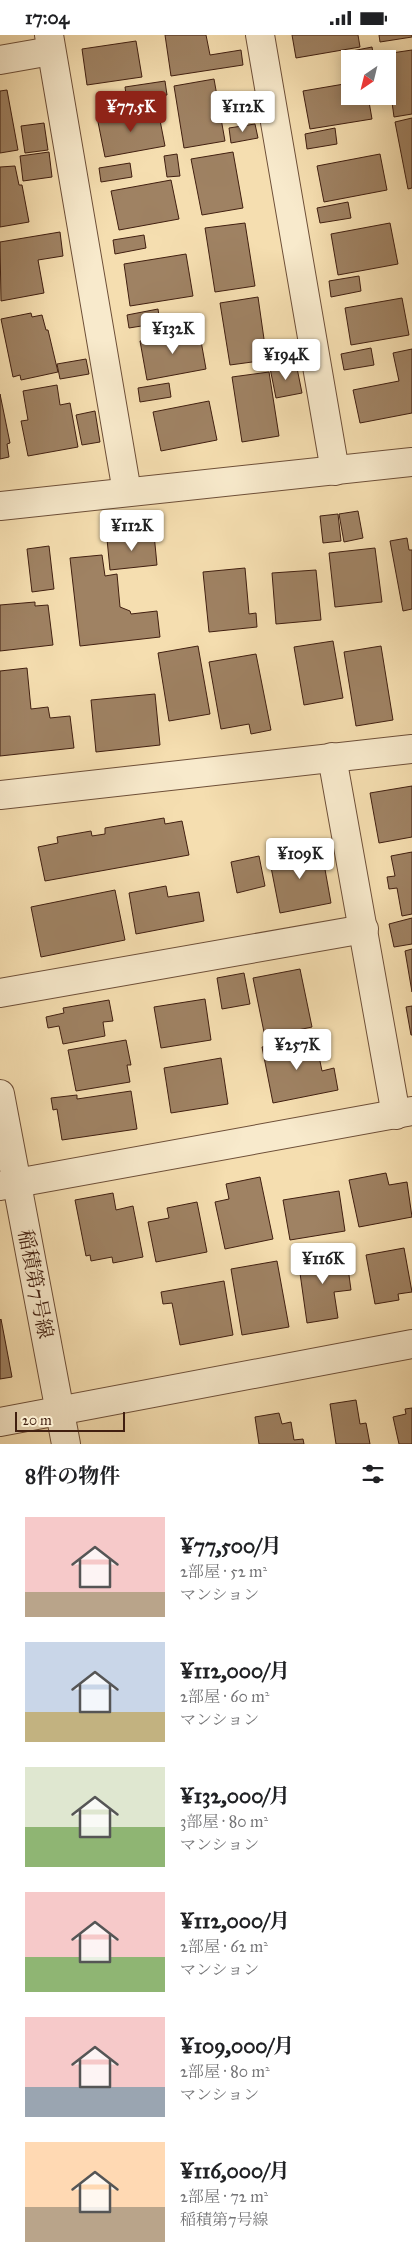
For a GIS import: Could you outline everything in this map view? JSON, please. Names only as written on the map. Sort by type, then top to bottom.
[{"type":"street","points":[[260,35],[335,471]]},
{"type":"street","points":[[0,60],[50,43],[127,492]]},
{"type":"street","points":[[0,506],[412,463]]},
{"type":"street","points":[[0,795],[412,749]]},
{"type":"street","points":[[8,1185],[404,1113],[364,929],[332,757]]},
{"type":"street","points":[[0,993],[364,929]]},
{"type":"street","name":"稲積第7号線","points":[[0,1094],[8,1185],[66,1444]]},
{"type":"street","points":[[0,1422],[412,1344]]},
{"type":"building","points":[[165,35],[206,35],[210,55],[241,50],[243,65],[171,76]]},
{"type":"building","points":[[292,35],[358,35],[360,47],[296,58]]},
{"type":"building","points":[[379,35],[412,35],[412,37],[380,42]]},
{"type":"building","points":[[136,41],[142,77],[87,85],[82,49]]},
{"type":"building","points":[[372,47],[372,50],[357,50]]},
{"type":"building","points":[[412,50],[412,114],[394,117],[392,105],[396,105],[396,52]]},
{"type":"building","points":[[214,79],[225,141],[184,148],[174,86]]},
{"type":"building","points":[[165,81],[167,95],[127,102],[125,87]]},
{"type":"building","points":[[341,85],[341,105],[370,105],[372,119],[310,129],[303,91]]},
{"type":"building","points":[[7,90],[18,150],[0,153],[0,91]]},
{"type":"building","points":[[158,110],[165,146],[105,157],[97,117],[111,114],[112,119]]},
{"type":"building","points":[[412,118],[412,188],[408,189],[395,122]]},
{"type":"building","points":[[44,123],[48,150],[25,153],[21,126]]},
{"type":"building","points":[[255,124],[258,138],[231,143],[229,128]]},
{"type":"building","points":[[335,128],[337,144],[307,149],[305,134]]},
{"type":"building","points":[[49,152],[52,177],[23,181],[20,156]]},
{"type":"building","points":[[233,152],[243,208],[202,215],[191,159]]},
{"type":"building","points":[[177,154],[180,176],[167,177],[164,156]]},
{"type":"building","points":[[380,154],[387,190],[324,202],[317,166]]},
{"type":"building","points":[[130,163],[132,177],[101,182],[99,168]]},
{"type":"building","points":[[15,166],[19,185],[22,185],[29,222],[0,227],[0,167]]},
{"type":"building","points":[[171,180],[179,219],[119,230],[111,191]]},
{"type":"building","points":[[348,202],[351,218],[320,223],[317,208]]},
{"type":"building","points":[[245,223],[255,286],[215,292],[205,228]]},
{"type":"building","points":[[390,223],[398,264],[338,275],[331,234]]},
{"type":"building","points":[[60,232],[63,256],[38,260],[44,293],[1,301],[0,242]]},
{"type":"building","points":[[144,235],[146,248],[115,254],[113,240]]},
{"type":"building","points":[[186,254],[193,296],[130,306],[124,264]]},
{"type":"building","points":[[359,276],[361,291],[331,297],[329,281]]},
{"type":"building","points":[[258,297],[267,360],[230,365],[220,303]]},
{"type":"building","points":[[402,298],[409,335],[351,345],[345,308]]},
{"type":"building","points":[[158,309],[160,323],[129,328],[127,315]]},
{"type":"building","points":[[31,313],[32,317],[42,315],[46,330],[48,330],[58,372],[21,380],[20,375],[13,377],[1,319]]},
{"type":"building","points":[[199,330],[206,369],[147,380],[140,341]]},
{"type":"building","points":[[371,348],[374,365],[344,370],[341,354]]},
{"type":"building","points":[[412,349],[412,413],[360,423],[353,390],[399,381],[393,353]]},
{"type":"building","points":[[86,359],[89,374],[60,379],[57,364]]},
{"type":"building","points":[[296,363],[302,393],[276,398],[270,368]]},
{"type":"building","points":[[269,372],[279,436],[242,442],[232,377]]},
{"type":"building","points":[[169,383],[171,397],[140,402],[138,388]]},
{"type":"building","points":[[57,385],[60,405],[70,403],[78,447],[28,456],[21,421],[28,420],[23,391]]},
{"type":"building","points":[[0,394],[10,443],[7,444],[9,457],[0,459]]},
{"type":"building","points":[[209,401],[217,440],[161,451],[153,412]]},
{"type":"building","points":[[95,411],[100,442],[82,445],[76,415]]},
{"type":"building","points":[[358,511],[363,538],[344,542],[339,514]]},
{"type":"building","points":[[338,514],[341,541],[323,543],[320,516]]},
{"type":"building","points":[[154,534],[157,565],[110,570],[107,539]]},
{"type":"building","points":[[407,538],[409,550],[412,550],[412,609],[403,611],[390,541]]},
{"type":"building","points":[[49,546],[54,589],[32,592],[27,549]]},
{"type":"building","points":[[375,548],[382,602],[335,607],[329,553]]},
{"type":"building","points":[[102,555],[105,576],[117,574],[120,607],[130,611],[131,614],[157,611],[160,637],[80,646],[70,558]]},
{"type":"building","points":[[245,568],[249,614],[256,613],[257,627],[209,632],[203,572]]},
{"type":"building","points":[[316,570],[321,620],[276,624],[272,573]]},
{"type":"building","points":[[35,602],[35,606],[48,605],[53,645],[0,651],[0,605]]},
{"type":"building","points":[[333,641],[343,698],[304,705],[294,647]]},
{"type":"building","points":[[198,646],[210,714],[169,721],[158,653]]},
{"type":"building","points":[[381,646],[393,720],[356,726],[344,652]]},
{"type":"building","points":[[256,654],[271,730],[251,734],[249,724],[221,729],[209,662]]},
{"type":"building","points":[[27,668],[31,709],[48,707],[50,718],[70,716],[74,748],[0,756],[0,671]]},
{"type":"building","points":[[155,694],[160,745],[96,752],[91,700]]},
{"type":"building","points":[[412,786],[412,837],[379,843],[370,793]]},
{"type":"building","points":[[164,818],[165,824],[182,821],[189,855],[45,881],[38,847],[58,843],[57,837],[91,831],[92,836],[105,834],[105,828]]},
{"type":"building","points":[[321,847],[331,903],[280,913],[269,857]]},
{"type":"building","points":[[412,852],[412,914],[402,916],[397,888],[389,889],[387,877],[395,876],[391,856]]},
{"type":"building","points":[[259,856],[265,886],[237,893],[231,862]]},
{"type":"building","points":[[166,886],[168,897],[199,892],[204,921],[136,934],[129,893]]},
{"type":"building","points":[[115,890],[125,940],[41,957],[31,907]]},
{"type":"building","points":[[412,918],[412,944],[394,947],[389,924]]},
{"type":"building","points":[[412,949],[412,992],[405,951]]},
{"type":"building","points":[[300,969],[312,1027],[265,1037],[253,978]]},
{"type":"building","points":[[244,973],[250,1004],[222,1009],[217,978]]},
{"type":"building","points":[[205,999],[211,1040],[161,1048],[154,1007]]},
{"type":"building","points":[[109,1000],[113,1021],[103,1022],[105,1036],[63,1044],[59,1026],[48,1028],[46,1017],[64,1013],[63,1008]]},
{"type":"building","points":[[412,1006],[412,1035],[411,1035],[406,1007]]},
{"type":"building","points":[[315,1037],[322,1071],[334,1068],[338,1090],[273,1103],[262,1047]]},
{"type":"building","points":[[126,1040],[131,1065],[127,1065],[130,1082],[76,1091],[68,1050]]},
{"type":"building","points":[[221,1058],[228,1104],[171,1113],[164,1068]]},
{"type":"building","points":[[131,1091],[137,1129],[62,1140],[57,1109],[53,1110],[51,1098],[77,1095],[77,1099]]},
{"type":"building","points":[[386,1173],[389,1185],[407,1182],[412,1217],[359,1227],[349,1180]]},
{"type":"building","points":[[260,1177],[273,1239],[225,1249],[215,1202],[229,1199],[226,1184]]},
{"type":"building","points":[[339,1191],[345,1231],[290,1240],[283,1200]]},
{"type":"building","points":[[113,1193],[116,1210],[133,1206],[143,1257],[113,1263],[112,1257],[91,1261],[90,1255],[86,1256],[75,1200]]},
{"type":"building","points":[[197,1202],[207,1252],[156,1262],[148,1222],[169,1218],[167,1208]]},
{"type":"building","points":[[404,1248],[412,1292],[398,1294],[399,1300],[375,1304],[366,1255]]},
{"type":"building","points":[[346,1253],[351,1290],[334,1292],[338,1318],[307,1323],[298,1259]]},
{"type":"building","points":[[277,1261],[289,1327],[242,1335],[231,1269]]},
{"type":"building","points":[[224,1281],[233,1335],[180,1345],[172,1303],[163,1304],[161,1292]]},
{"type":"building","points":[[0,1320],[12,1377],[0,1379]]},
{"type":"building","points":[[356,1400],[360,1424],[366,1423],[370,1444],[336,1444],[330,1404]]},
{"type":"building","points":[[412,1408],[412,1444],[399,1444],[393,1417],[406,1414],[405,1409]]},
{"type":"building","points":[[279,1413],[282,1424],[291,1422],[294,1440],[303,1439],[304,1444],[259,1444],[255,1417]]}]
